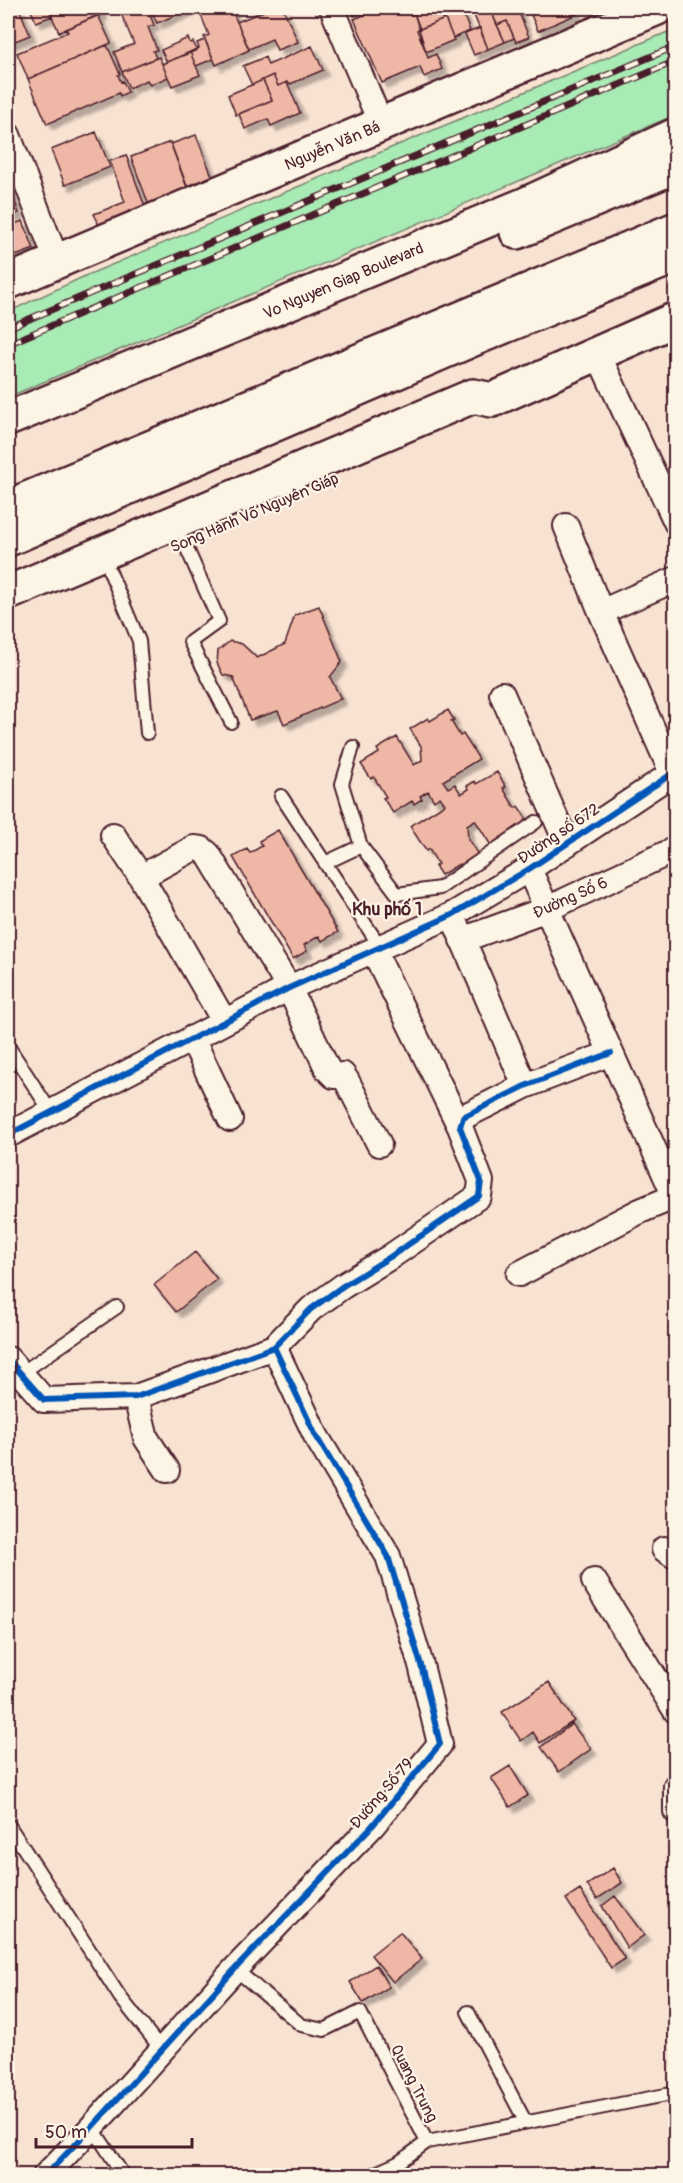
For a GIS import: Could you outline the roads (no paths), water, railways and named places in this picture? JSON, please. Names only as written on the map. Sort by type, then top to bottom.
[{"type":"main road","name":"Nguyễn Văn Bá","points":[[8,282],[657,8]]},
{"type":"main road","name":"Vo Nguyen Giap Boulevard","points":[[8,419],[524,205],[675,135]]},
{"type":"main road","name":"Vo Nguyen Giap Boulevard","points":[[8,442],[675,166]]},
{"type":"main road","points":[[524,205],[572,209]]},
{"type":"main road","points":[[8,507],[675,229]]},
{"type":"main road","points":[[8,539],[473,339],[675,256]]},
{"type":"main road","name":"Song Hành Võ Nguyên Giáp","points":[[8,593],[473,396],[492,400],[675,319]]},
{"type":"main road","name":"Song Hành Võ Nguyên Giáp","points":[[8,615],[485,416],[492,400]]},
{"type":"street","points":[[332,8],[381,124]]},
{"type":"street","points":[[8,135],[57,261]]},
{"type":"street","points":[[597,352],[675,522]]},
{"type":"street","points":[[566,526],[601,612],[674,775]]},
{"type":"street","points":[[601,612],[675,579]]},
{"type":"street","points":[[502,694],[567,844]]},
{"type":"street","name":"Đường số 672","points":[[8,1135],[289,988],[452,915],[529,869],[674,775]]},
{"type":"street","points":[[113,835],[141,877],[224,1021]]},
{"type":"street","points":[[141,877],[194,848],[202,849],[208,854],[289,988],[328,1070],[334,1076],[343,1075],[379,1144]]},
{"type":"street","name":"Đường Số 6","points":[[462,940],[547,909],[675,849]]},
{"type":"street","points":[[519,1274],[640,1211],[675,1197],[529,869]]},
{"type":"street","points":[[452,915],[525,1086]]},
{"type":"street","points":[[14,1366],[44,1400],[136,1397],[274,1347],[311,1309],[335,1291],[390,1257],[479,1196],[481,1181],[460,1126],[377,949]]},
{"type":"street","points":[[192,1038],[231,1119]]},
{"type":"street","points":[[460,1126],[463,1117],[525,1086],[611,1053]]},
{"type":"street","name":"Đường Số 79","points":[[45,2175],[92,2127],[235,1969],[372,1826],[441,1744],[421,1665],[388,1556],[316,1436],[274,1347]]},
{"type":"street","points":[[136,1397],[146,1438],[167,1470]]},
{"type":"street","points":[[594,1581],[675,1711]]},
{"type":"street","points":[[675,1786],[675,1811]]},
{"type":"lane","points":[[184,542],[219,621],[190,642],[231,722]]},
{"type":"lane","points":[[111,573],[139,641],[147,733]]},
{"type":"lane","points":[[352,747],[342,784],[361,846],[397,894],[440,888],[536,822]]},
{"type":"lane","points":[[281,796],[377,949]]},
{"type":"lane","points":[[325,863],[361,846]]},
{"type":"lane","points":[[8,1047],[51,1112]]},
{"type":"lane","points":[[14,1366],[117,1306]]},
{"type":"lane","points":[[8,1824],[120,1997],[161,2049]]},
{"type":"lane","name":"Quang Trung","points":[[235,1969],[301,2025],[324,2030],[360,2012],[427,2142],[675,2093]]},
{"type":"lane","points":[[468,2012],[525,2121]]},
{"type":"lane","points":[[92,2127],[124,2175]]},
{"type":"lane","points":[[369,2175],[398,2163],[427,2142]]},
{"type":"lane","points":[[398,2163],[403,2175]]},
{"type":"railway","points":[[8,328],[676,46]]},
{"type":"railway","points":[[8,344],[676,61]]},
{"type":"district","name":"Khu phố 1","points":[[387,909]]}]
